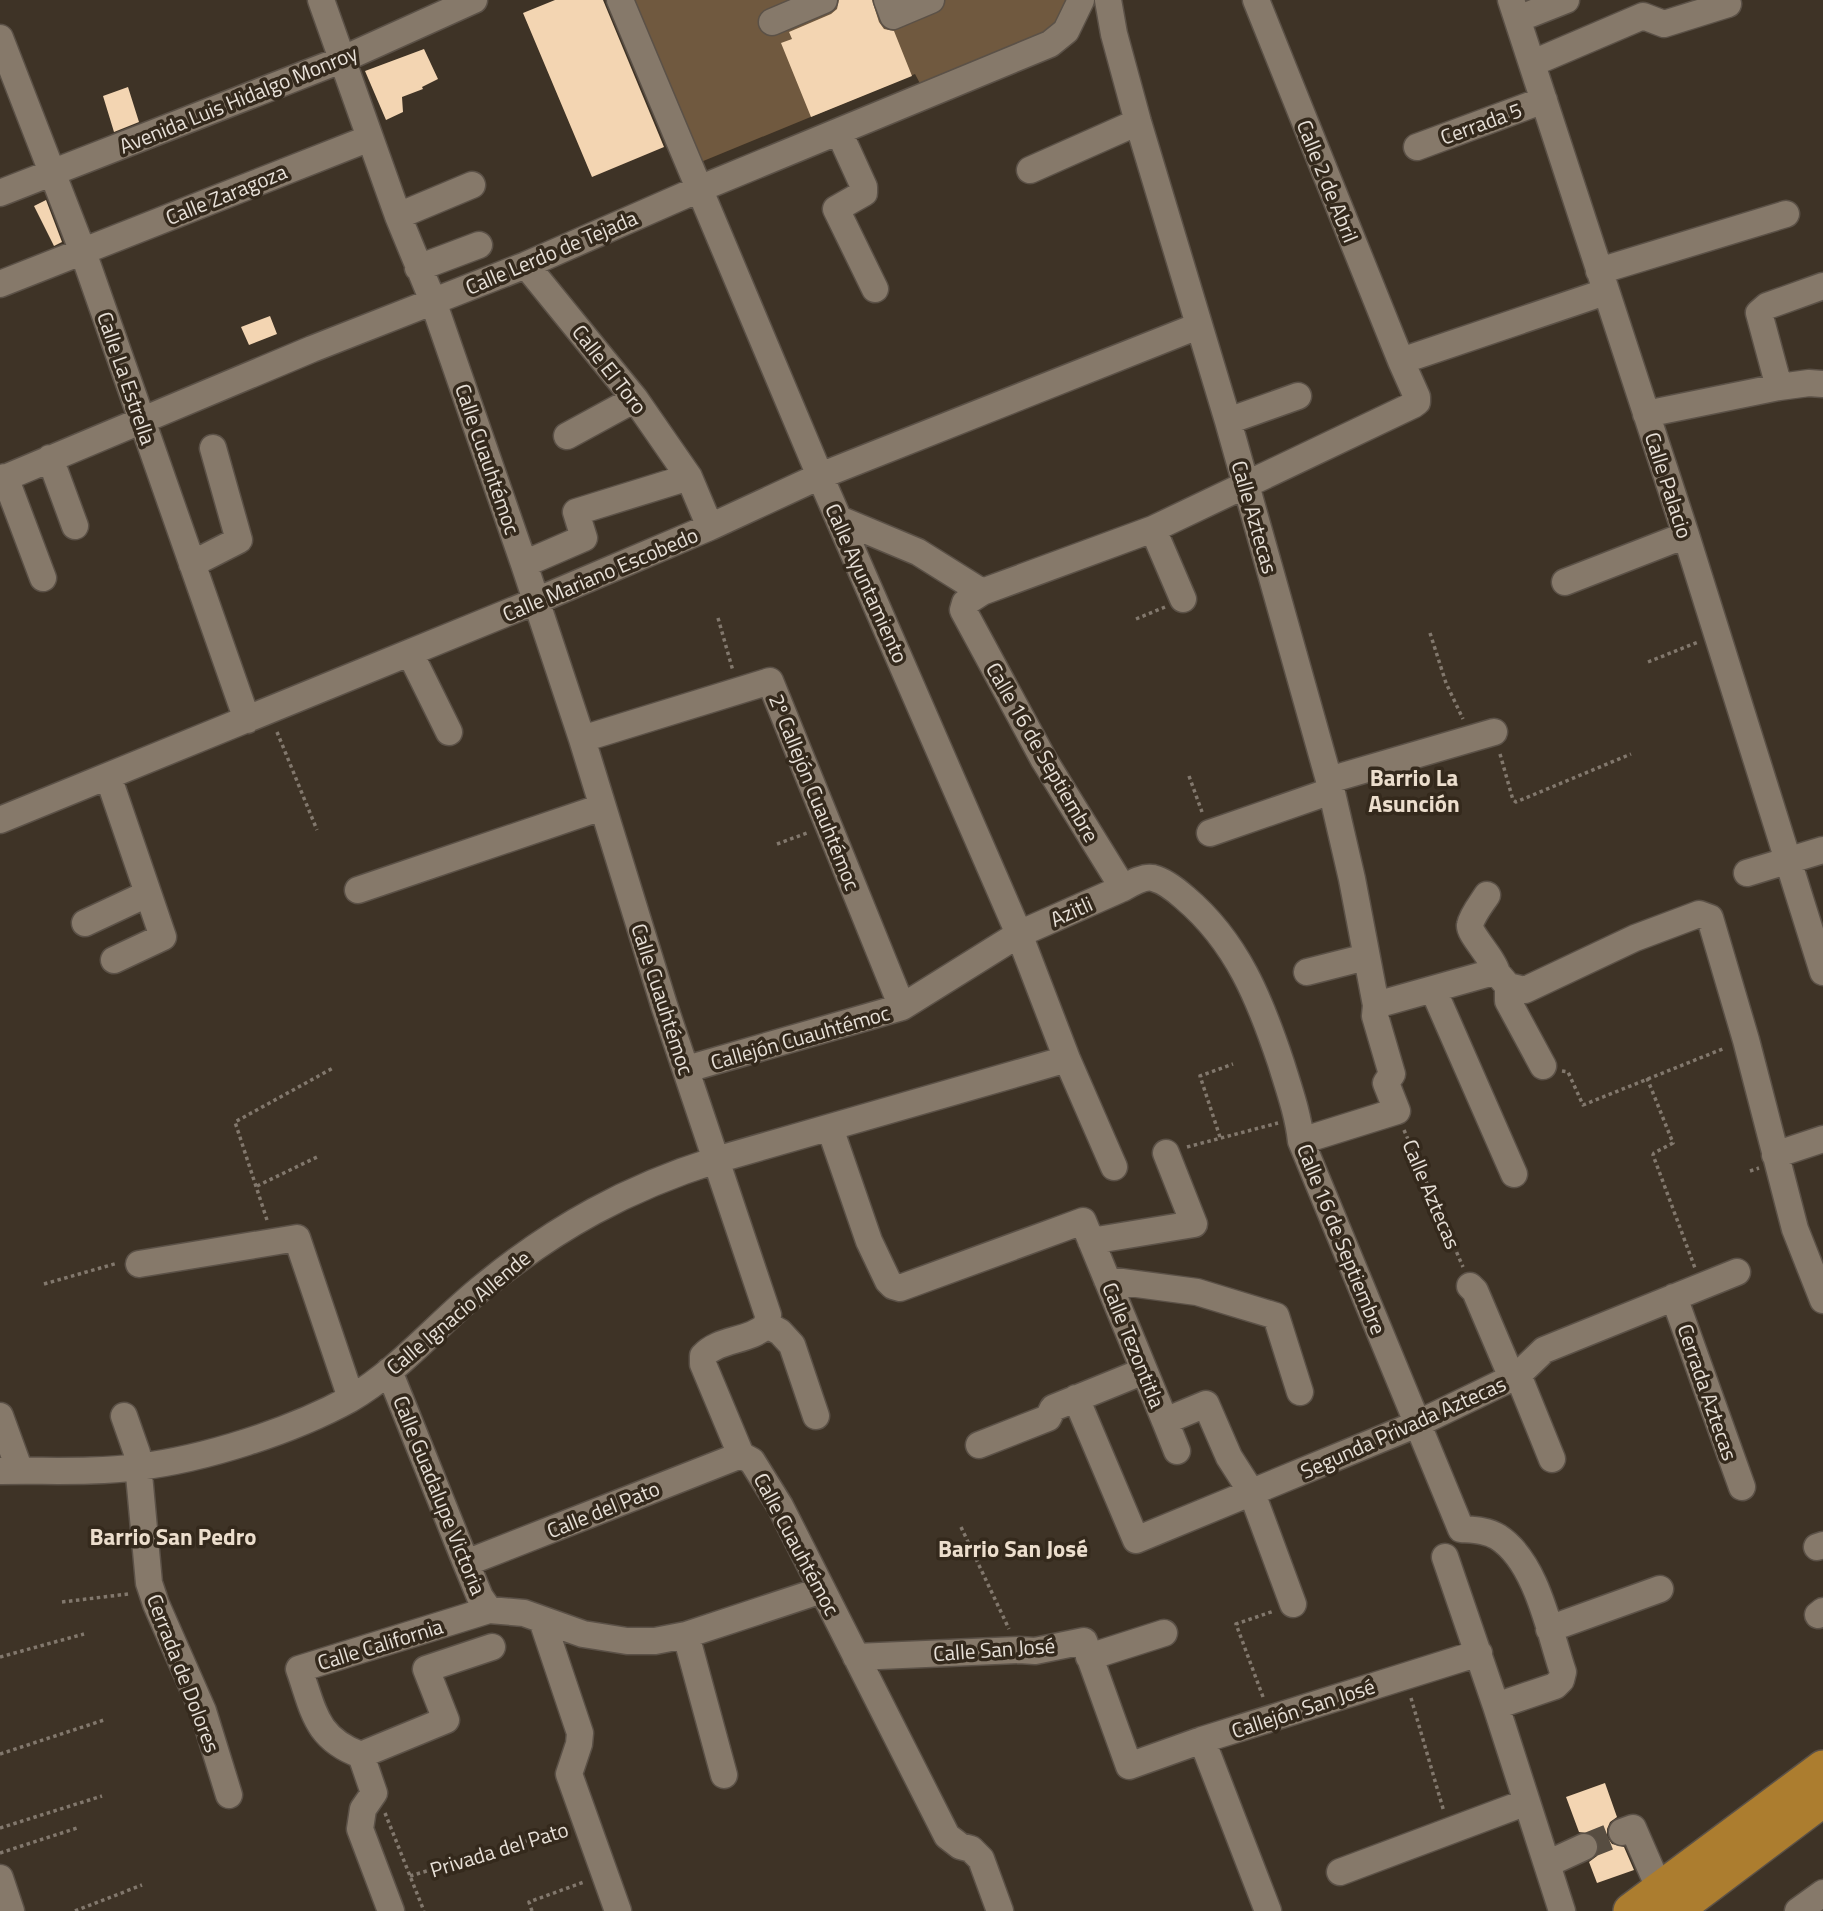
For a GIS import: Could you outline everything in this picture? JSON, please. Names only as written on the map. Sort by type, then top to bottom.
[{"type":"main road","points":[[1667,1901],[1823,1768]]},
{"type":"main road","points":[[1631,1911],[1667,1901],[1823,1799]]},
{"type":"street","name":"Calle Cuauhtémoc","points":[[321,0],[398,216],[433,301],[524,564],[768,1315],[767,1325],[759,1332],[711,1348],[703,1356],[703,1364],[741,1455],[752,1461],[780,1506],[947,1836],[960,1846],[971,1849],[981,1859],[1000,1911]]},
{"type":"street","name":"Avenida Luis Hidalgo Monroy","points":[[0,193],[341,60],[474,0]]},
{"type":"street","name":"Calle Ayuntamiento","points":[[620,0],[820,476],[1019,934],[1067,1059],[1114,1167]]},
{"type":"street","points":[[772,22],[824,0]]},
{"type":"street","points":[[887,0],[893,16],[931,0]]},
{"type":"street","name":"Calle Lerdo de Tejada","points":[[3,478],[526,265],[699,189],[1050,44],[1066,32],[1081,0]]},
{"type":"street","name":"Calle Aztecas","points":[[1108,0],[1114,34],[1138,122],[1228,421],[1330,785],[1352,879],[1376,1005],[1375,1016],[1392,1074],[1386,1083],[1397,1111]]},
{"type":"street","name":"Calle 2 de Abril","points":[[1256,0],[1401,361]]},
{"type":"street","points":[[1514,10],[1566,0]]},
{"type":"street","points":[[1533,63],[1643,16],[1664,24],[1728,4]]},
{"type":"street","name":"Calle Palacio","points":[[1514,10],[1686,535],[1823,972]]},
{"type":"street","name":"Calle La Estrella","points":[[0,38],[83,252],[192,564],[258,716]]},
{"type":"street","name":"Cerrada 5","points":[[1417,147],[1544,100]]},
{"type":"street","points":[[1031,170],[1138,122]]},
{"type":"street","points":[[839,132],[864,187],[864,193],[836,209],[875,289]]},
{"type":"street","name":"Calle Zaragoza","points":[[0,284],[370,138]]},
{"type":"street","points":[[398,216],[472,185]]},
{"type":"street","points":[[839,519],[918,552],[982,592],[1153,529],[1417,402],[1401,361],[1602,282],[1786,214]]},
{"type":"street","points":[[418,268],[479,245]]},
{"type":"street","name":"Calle El Toro","points":[[526,265],[635,399],[689,477],[710,527]]},
{"type":"street","points":[[1779,387],[1759,313],[1767,306],[1823,286]]},
{"type":"street","name":"Calle Mariano Escobedo","points":[[0,820],[536,601],[710,527],[820,476],[1198,326]]},
{"type":"street","points":[[1646,414],[1779,387],[1823,384]]},
{"type":"street","points":[[1228,421],[1298,396]]},
{"type":"street","points":[[567,436],[635,399]]},
{"type":"street","points":[[192,564],[239,540],[214,448]]},
{"type":"street","points":[[50,458],[75,526]]},
{"type":"street","points":[[524,564],[584,538],[576,512],[689,477]]},
{"type":"street","points":[[3,478],[43,578]]},
{"type":"street","points":[[1153,529],[1183,599]]},
{"type":"street","points":[[1565,583],[1686,535]]},
{"type":"street","name":"Calle 16 de Septiembre","points":[[982,592],[965,603],[963,610],[966,619],[1044,760],[1124,888],[1152,877],[1171,886],[1205,915],[1240,962],[1264,1011],[1300,1129],[1461,1529],[1484,1531],[1498,1537],[1517,1553],[1527,1569],[1563,1672],[1561,1680],[1555,1686],[1496,1706]]},
{"type":"street","points":[[410,653],[449,732]]},
{"type":"street","name":"2º Callejón Cuauhtémoc","points":[[582,738],[770,681],[902,1007]]},
{"type":"street","points":[[1210,833],[1330,785],[1484,735]]},
{"type":"street","points":[[108,776],[163,937],[114,960]]},
{"type":"street","points":[[358,890],[602,807]]},
{"type":"street","points":[[1747,873],[1823,850]]},
{"type":"street","name":"Azitli","points":[[1019,934],[1124,888]]},
{"type":"street","points":[[85,923],[147,894]]},
{"type":"street","points":[[1487,895],[1469,924],[1470,932],[1495,963],[1508,1001],[1543,1066]]},
{"type":"street","points":[[1376,1005],[1490,973],[1525,989],[1635,939],[1699,914],[1710,918],[1746,1040],[1795,1229],[1823,1300]]},
{"type":"street","name":"Callejón Cuauhtémoc","points":[[687,1069],[902,1007],[1019,934]]},
{"type":"street","points":[[1307,972],[1366,957]]},
{"type":"street","points":[[1433,989],[1514,1174]]},
{"type":"street","name":"Calle Ignacio Allende","points":[[10,1471],[138,1467],[193,1457],[302,1422],[351,1398],[389,1371],[484,1286],[568,1225],[611,1200],[670,1174],[1067,1059]]},
{"type":"street","points":[[1300,1129],[1397,1111]]},
{"type":"street","points":[[830,1128],[869,1241],[888,1281],[900,1288],[1083,1221],[1091,1241],[1194,1224],[1166,1153]]},
{"type":"street","points":[[1775,1155],[1823,1139]]},
{"type":"street","points":[[139,1264],[297,1238],[351,1398]]},
{"type":"street","name":"Calle Tezontitla","points":[[1091,1241],[1165,1421],[1206,1404],[1229,1457],[1252,1493],[1293,1604]]},
{"type":"street","name":"Segunda Privada Aztecas","points":[[1076,1398],[1136,1540],[1417,1424],[1515,1377],[1544,1350],[1737,1272]]},
{"type":"street","points":[[1107,1280],[1197,1292],[1276,1316],[1300,1392]]},
{"type":"street","points":[[1470,1286],[1475,1291],[1552,1459]]},
{"type":"street","name":"Cerrada Aztecas","points":[[1674,1297],[1742,1487]]},
{"type":"street","points":[[767,1325],[780,1332],[792,1345],[816,1416]]},
{"type":"street","name":"Calle Guadalupe Victoria","points":[[389,1371],[466,1563],[489,1611],[524,1614],[583,1634],[627,1641],[654,1641],[687,1635],[822,1590]]},
{"type":"street","points":[[979,1445],[1048,1418],[1053,1408],[1144,1371]]},
{"type":"street","points":[[0,1416],[10,1471]]},
{"type":"street","name":"Cerrada de Dolores","points":[[124,1416],[136,1453],[151,1591],[204,1711],[229,1795]]},
{"type":"street","points":[[1165,1421],[1177,1451]]},
{"type":"street","name":"Calle del Pato","points":[[466,1563],[741,1455]]},
{"type":"street","points":[[1445,1558],[1479,1653],[1562,1911]]},
{"type":"street","points":[[1549,1629],[1660,1589]]},
{"type":"street","name":"Calle California","points":[[361,1755],[345,1749],[326,1736],[316,1720],[299,1669],[489,1611]]},
{"type":"street","points":[[542,1620],[580,1733],[579,1745],[569,1774],[618,1911]]},
{"type":"street","points":[[1089,1657],[1164,1633]]},
{"type":"street","points":[[687,1635],[724,1775]]},
{"type":"street","name":"Calle San José","points":[[856,1657],[1035,1651],[1084,1641],[1089,1657]]},
{"type":"street","points":[[391,1911],[360,1829],[363,1809],[374,1793],[361,1755],[446,1720],[426,1669],[492,1647]]},
{"type":"street","name":"Callejón San José","points":[[1089,1657],[1129,1766],[1202,1740],[1479,1653]]},
{"type":"street","points":[[1202,1740],[1268,1911]]},
{"type":"street","points":[[1340,1872],[1527,1802]]},
{"type":"street","points":[[1622,1832],[1633,1828],[1667,1901]]},
{"type":"street","points":[[1547,1864],[1584,1847]]},
{"type":"street","points":[[0,1878],[11,1911]]},
{"type":"street","points":[[1798,1911],[1823,1893]]},
{"type":"path","points":[[1136,619],[1183,599]]},
{"type":"path","points":[[718,618],[738,690]]},
{"type":"path","points":[[1430,633],[1446,683],[1484,735],[1516,802],[1631,754]]},
{"type":"path","points":[[1648,662],[1717,635]]},
{"type":"path","points":[[258,716],[317,830]]},
{"type":"path","points":[[1189,776],[1210,833]]},
{"type":"path","points":[[777,844],[829,826]]},
{"type":"path","points":[[1543,1066],[1568,1072],[1583,1105],[1746,1040]]},
{"type":"path","points":[[1220,1138],[1200,1076],[1233,1064]]},
{"type":"path","points":[[274,1242],[235,1122],[333,1068]]},
{"type":"path","points":[[1647,1078],[1673,1143],[1653,1155],[1702,1286]]},
{"type":"path","name":"Calle Aztecas","points":[[1397,1111],[1470,1286]]},
{"type":"path","points":[[1166,1153],[1220,1138],[1300,1129]]},
{"type":"path","points":[[257,1186],[317,1157]]},
{"type":"path","points":[[44,1284],[132,1259],[139,1264]]},
{"type":"path","points":[[961,1527],[1019,1650]]},
{"type":"path","points":[[62,1602],[151,1591]]},
{"type":"path","points":[[1271,1720],[1236,1624],[1293,1604]]},
{"type":"path","points":[[0,1657],[85,1634]]},
{"type":"path","points":[[1405,1676],[1450,1830]]},
{"type":"path","points":[[0,1754],[104,1720]]},
{"type":"path","points":[[374,1793],[382,1805],[424,1911]]},
{"type":"path","points":[[0,1828],[102,1796]]},
{"type":"path","name":"Privada del Pato","points":[[410,1876],[588,1822]]},
{"type":"path","points":[[0,1853],[76,1828]]},
{"type":"path","points":[[532,1911],[529,1902],[606,1874]]},
{"type":"path","points":[[75,1911],[142,1885]]},
{"type":"shaded area","points":[[628,0],[1078,0],[1062,28],[925,93],[915,74],[696,164]]},
{"type":"building","points":[[555,0],[603,0],[664,147],[592,177],[523,13]]},
{"type":"building","points":[[839,0],[872,0],[879,22],[884,29],[894,31],[912,76],[811,117],[781,43],[792,39],[789,32],[831,14],[837,9]]},
{"type":"building","points":[[424,49],[438,79],[422,87],[423,89],[402,97],[403,112],[386,120],[365,71]]},
{"type":"building","points":[[128,87],[139,122],[114,132],[103,96]]},
{"type":"building","points":[[46,200],[62,242],[54,246],[34,206]]},
{"type":"building","points":[[270,316],[277,334],[249,345],[241,327]]},
{"type":"building","points":[[1605,1783],[1617,1817],[1610,1822],[1607,1837],[1612,1844],[1624,1847],[1634,1870],[1597,1883],[1589,1862],[1597,1856],[1599,1841],[1592,1834],[1579,1832],[1566,1797]]},
{"type":"tunnel","points":[[1584,1847],[1622,1832]]},
{"type":"district","name":"Barrio La Asunción","points":[[1414,790]]},
{"type":"district","name":"Barrio San Pedro","points":[[173,1536]]},
{"type":"district","name":"Barrio San José","points":[[1013,1548]]}]
